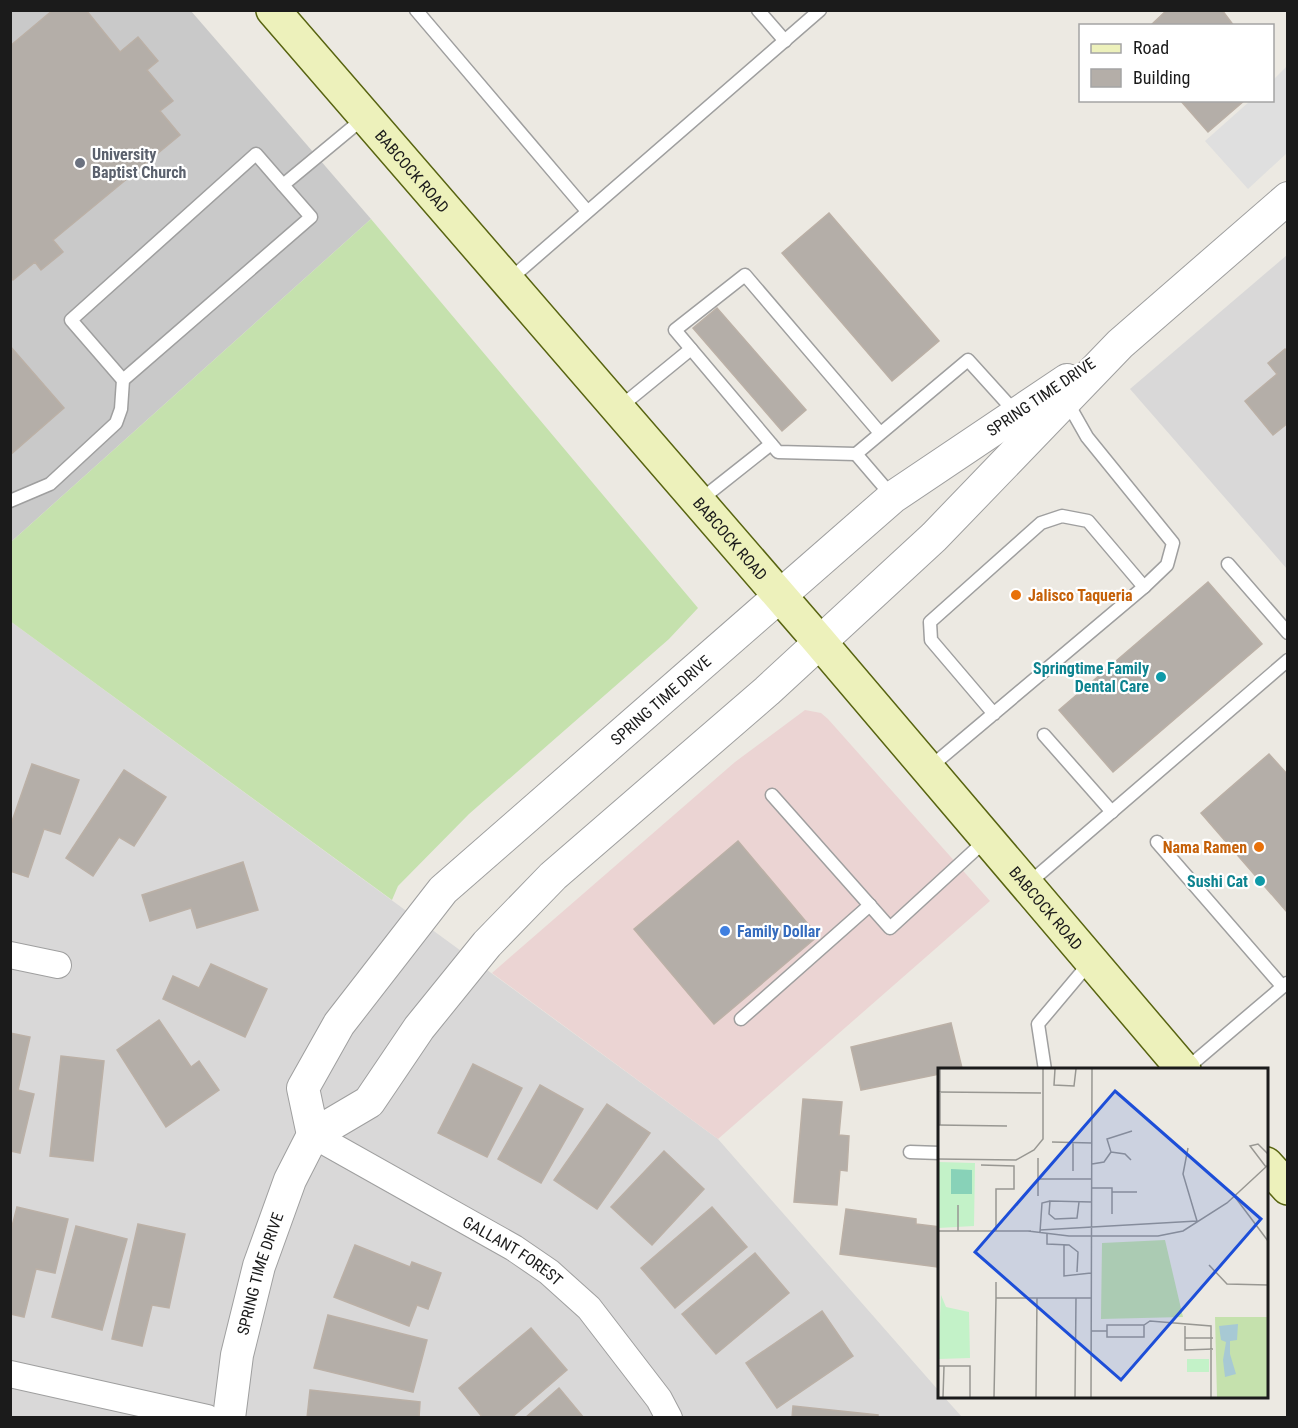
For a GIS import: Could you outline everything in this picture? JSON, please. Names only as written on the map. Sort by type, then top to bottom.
[{"type":"main road","name":"BABCOCK ROAD","points":[[273,10],[819,641],[1183,1068]]},
{"type":"main road","points":[[1268,1166],[1287,1188]]},
{"type":"street","name":"SPRING TIME DRIVE","points":[[228,1418],[237,1355],[259,1266],[290,1180],[313,1135],[369,1102],[419,1028],[487,944],[553,876],[766,691],[934,537],[1061,394],[1286,203]]},
{"type":"street","name":"SPRING TIME DRIVE","points":[[313,1135],[303,1088],[339,1024],[443,890],[893,496],[1017,414],[1061,394]]},
{"type":"street","points":[[10,955],[58,965]]},
{"type":"street","name":"GALLANT FOREST","points":[[313,1135],[514,1248],[549,1272],[589,1308],[659,1399],[669,1418]]},
{"type":"street","points":[[10,1374],[207,1418]]},
{"type":"lane","points":[[416,10],[587,212]]},
{"type":"lane","points":[[758,10],[784,41]]},
{"type":"lane","points":[[508,280],[820,10]]},
{"type":"lane","points":[[283,185],[364,117]]},
{"type":"lane","points":[[10,501],[50,484],[116,423],[121,410],[123,380],[71,320],[256,154],[310,217],[123,380]]},
{"type":"lane","points":[[880,433],[745,275],[675,330],[778,453],[856,454],[968,360],[1017,414]]},
{"type":"lane","points":[[618,409],[691,349]]},
{"type":"lane","points":[[928,769],[1144,587],[1167,565],[1173,543],[1087,437],[1061,394]]},
{"type":"lane","points":[[698,502],[771,444]]},
{"type":"lane","points":[[856,454],[893,496]]},
{"type":"lane","points":[[994,714],[931,640],[930,622],[1041,523],[1062,516],[1088,521],[1144,587]]},
{"type":"lane","points":[[1228,564],[1287,633]]},
{"type":"lane","points":[[1028,884],[1287,660]]},
{"type":"lane","points":[[1044,735],[1112,812]]},
{"type":"lane","points":[[772,795],[890,928],[988,838]]},
{"type":"lane","points":[[1156,842],[1285,984],[1187,1068]]},
{"type":"lane","points":[[741,1019],[870,905]]},
{"type":"lane","points":[[1045,1068],[1038,1024],[1092,960]]},
{"type":"lane","points":[[910,1152],[938,1153]]},
{"type":"shaded area","points":[[11,11],[191,11],[371,219],[11,542]]},
{"type":"shaded area","points":[[1287,66],[1287,153],[1248,189],[1205,141],[1249,102],[1274,102],[1274,79]]},
{"type":"shaded area","points":[[1287,255],[1287,569],[1130,389]]},
{"type":"shaded area","points":[[10,621],[718,1139],[938,1390],[938,1398],[945,1398],[962,1417],[11,1417]]},
{"type":"shaded area","points":[[805,710],[821,713],[828,719],[990,901],[718,1139],[492,973],[735,762]]},
{"type":"green space","points":[[371,219],[698,608],[669,639],[469,814],[398,886],[392,900],[10,621],[11,542]]},
{"type":"building","name":"University Baptist Church","points":[[53,10],[86,10],[120,52],[138,37],[158,61],[147,70],[173,101],[160,111],[180,135],[53,240],[63,252],[41,270],[35,262],[13,280],[10,276],[10,46]]},
{"type":"building","points":[[1167,10],[1222,10],[1232,24],[1152,24]]},
{"type":"building","points":[[1182,102],[1243,102],[1208,132]]},
{"type":"building","points":[[829,213],[939,341],[892,381],[782,253]]},
{"type":"building","points":[[717,308],[806,410],[782,431],[693,328]]},
{"type":"building","points":[[10,346],[64,408],[10,455]]},
{"type":"building","points":[[1285,349],[1288,352],[1288,423],[1273,435],[1245,401],[1277,374],[1268,363]]},
{"type":"building","name":"Springtime Family Dental Care","points":[[1208,582],[1262,644],[1113,772],[1059,710]]},
{"type":"building","name":"Nama Ramen","points":[[1269,754],[1288,775],[1287,912],[1201,813]]},
{"type":"building","points":[[32,764],[79,780],[60,834],[44,829],[28,877],[10,871],[10,827]]},
{"type":"building","points":[[124,770],[166,797],[134,846],[119,837],[93,876],[66,858]]},
{"type":"building","points":[[738,841],[818,936],[714,1024],[634,929]]},
{"type":"building","points":[[243,862],[258,910],[197,928],[191,908],[150,921],[142,895]]},
{"type":"building","points":[[211,964],[267,989],[245,1037],[163,999],[173,976],[199,988]]},
{"type":"building","points":[[159,1020],[191,1067],[199,1061],[219,1090],[166,1127],[117,1050]]},
{"type":"building","points":[[951,1023],[962,1068],[938,1068],[938,1074],[861,1090],[851,1047]]},
{"type":"building","points":[[10,1033],[30,1037],[18,1090],[34,1094],[20,1153],[10,1151]]},
{"type":"building","points":[[61,1056],[104,1061],[93,1161],[50,1156]]},
{"type":"building","points":[[473,1064],[522,1088],[487,1157],[438,1133]]},
{"type":"building","points":[[540,1085],[583,1109],[541,1183],[498,1159]]},
{"type":"building","points":[[803,1099],[842,1102],[839,1135],[849,1136],[847,1171],[840,1170],[837,1205],[794,1202]]},
{"type":"building","points":[[607,1104],[650,1133],[597,1209],[554,1180]]},
{"type":"building","points":[[664,1151],[704,1189],[652,1245],[611,1207]]},
{"type":"building","points":[[17,1207],[68,1219],[55,1273],[36,1269],[24,1317],[10,1314],[10,1234]]},
{"type":"building","points":[[712,1207],[747,1247],[675,1308],[641,1268]]},
{"type":"building","points":[[846,1209],[916,1219],[916,1224],[938,1227],[937,1267],[840,1254]]},
{"type":"building","points":[[138,1224],[185,1234],[169,1308],[152,1305],[142,1346],[112,1339]]},
{"type":"building","points":[[76,1226],[127,1239],[102,1330],[52,1317]]},
{"type":"building","points":[[355,1245],[410,1267],[412,1262],[441,1273],[428,1309],[417,1305],[409,1326],[334,1297]]},
{"type":"building","points":[[755,1253],[789,1293],[716,1354],[682,1314]]},
{"type":"building","points":[[822,1311],[853,1356],[777,1408],[746,1363]]},
{"type":"building","points":[[328,1315],[427,1340],[413,1392],[314,1368]]},
{"type":"building","points":[[531,1328],[567,1370],[511,1418],[483,1418],[459,1388]]},
{"type":"building","points":[[559,1388],[584,1418],[525,1418]]},
{"type":"building","points":[[310,1390],[420,1402],[419,1418],[307,1418]]},
{"type":"building","points":[[793,1406],[878,1415],[878,1418],[792,1418]]},
{"type":"place","name":"University Baptist Church","points":[[80,163]]},
{"type":"place","name":"Jalisco Taqueria","points":[[1016,595]]},
{"type":"place","name":"Springtime Family Dental Care","points":[[1161,677]]},
{"type":"place","name":"Nama Ramen","points":[[1259,847]]},
{"type":"place","name":"Sushi Cat","points":[[1260,881]]},
{"type":"place","name":"Family Dollar","points":[[725,931]]}]
